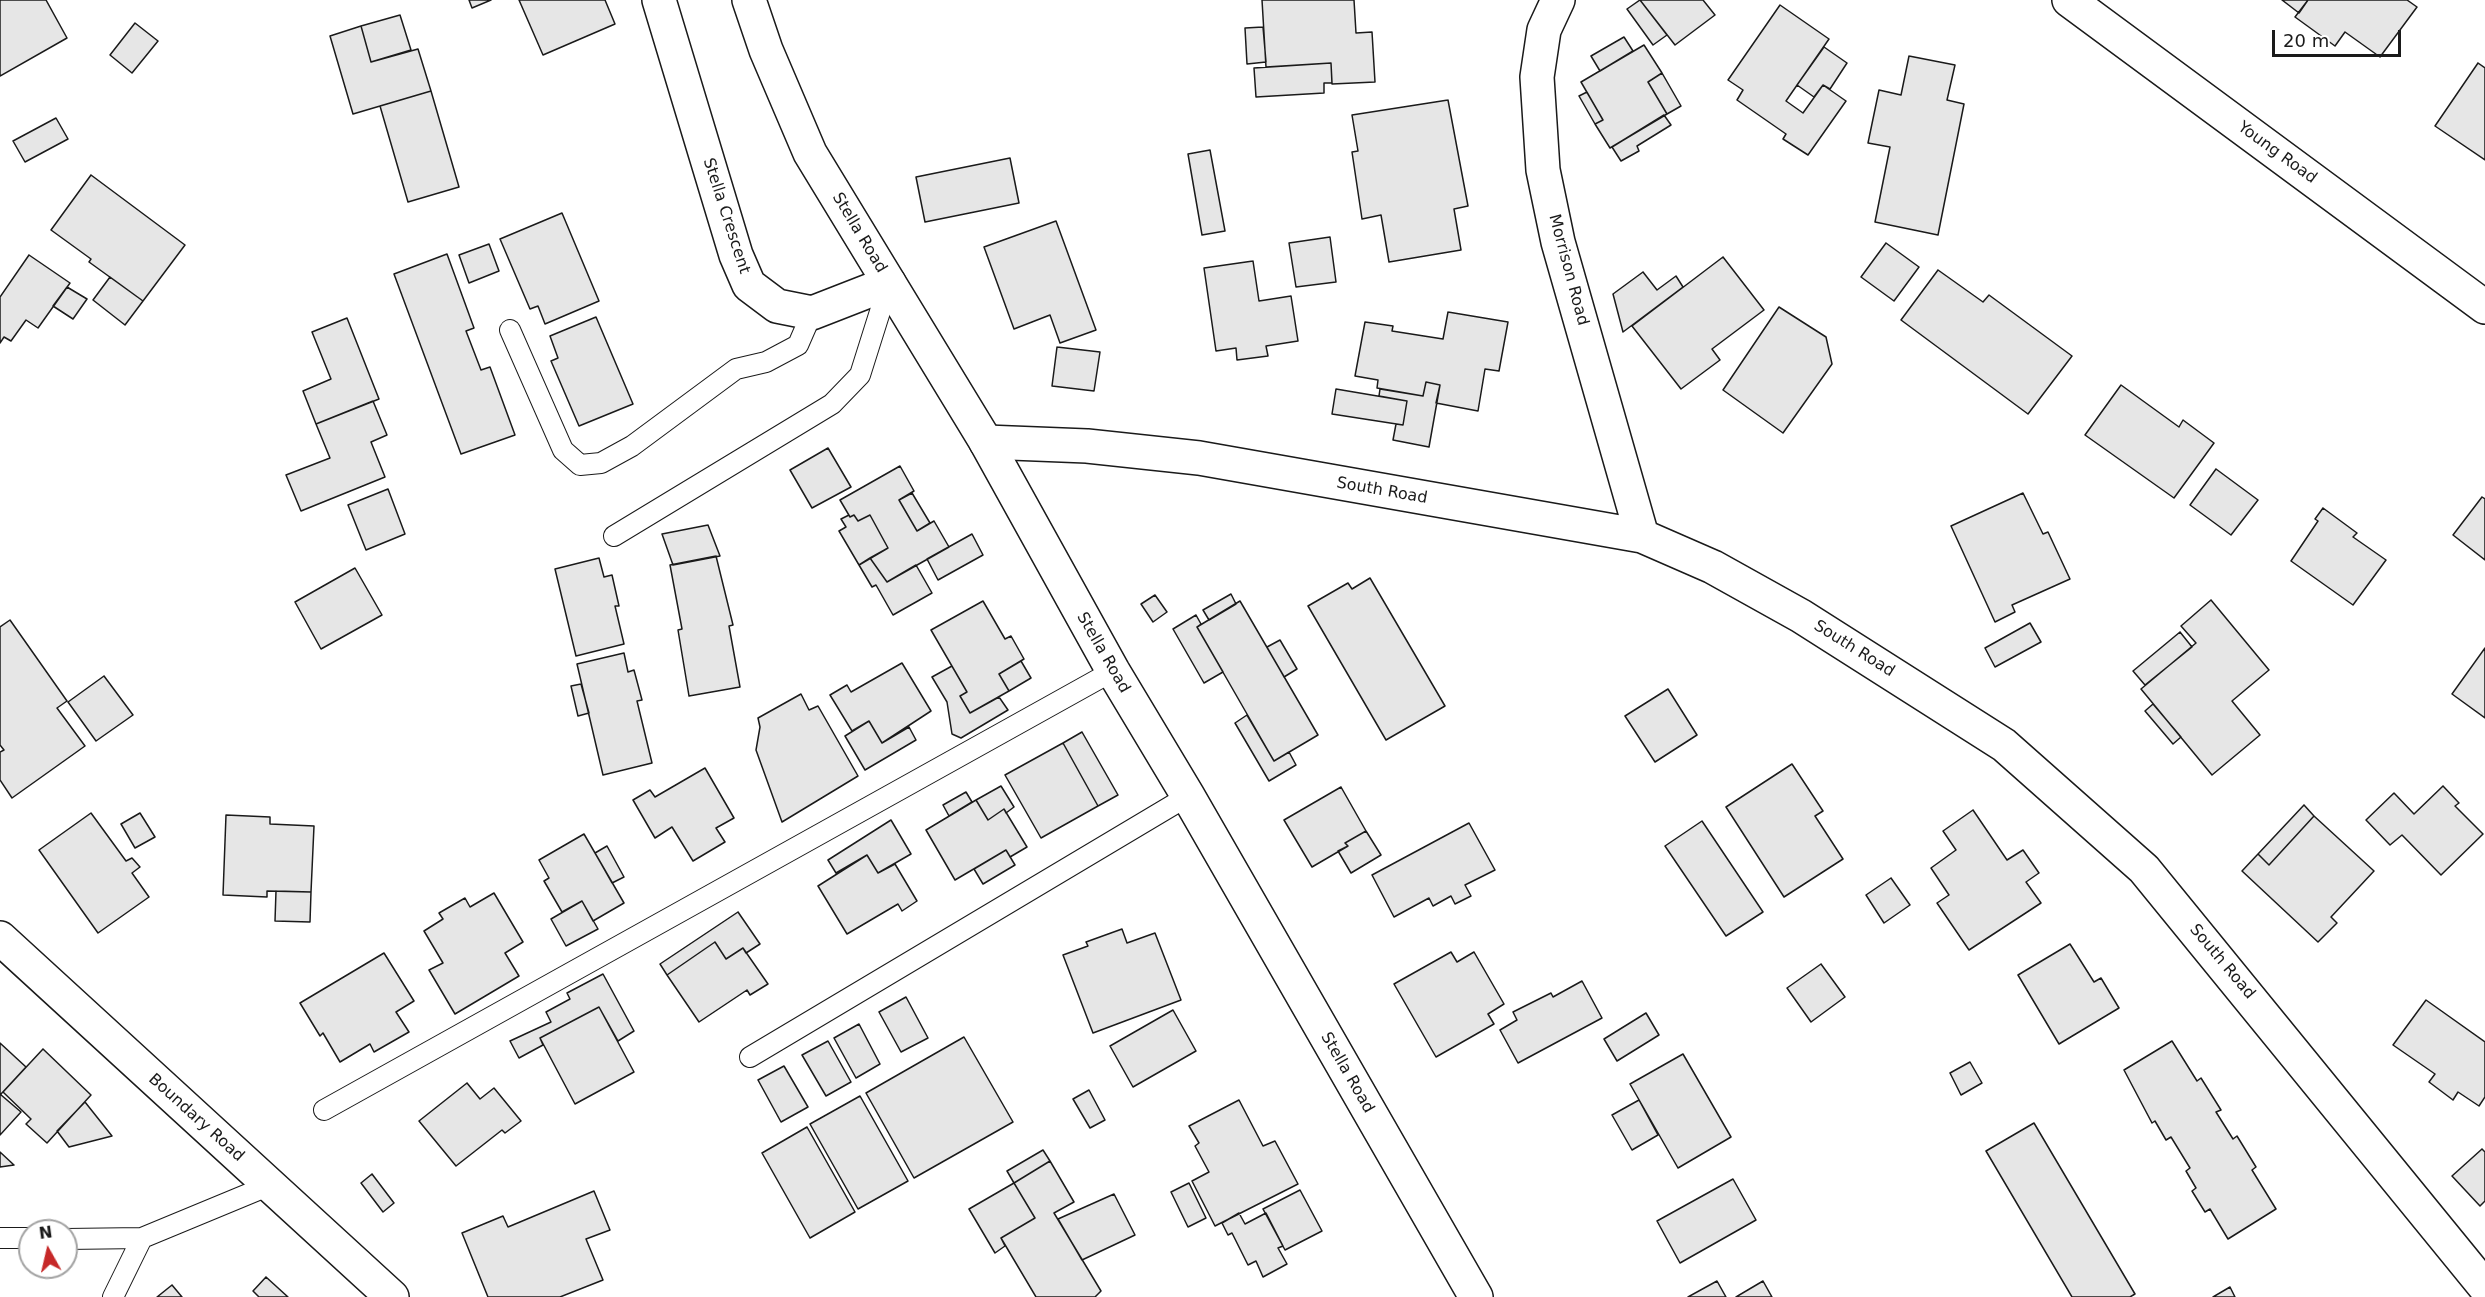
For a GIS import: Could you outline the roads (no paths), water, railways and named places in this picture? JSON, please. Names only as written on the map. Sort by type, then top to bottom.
[{"type":"street","name":"Stella Crescent","points":[[658,0],[736,255],[749,285],[777,306],[812,313]]},
{"type":"street","name":"Stella Road","points":[[749,0],[766,50],[810,153],[986,442],[1113,671],[1188,796],[1476,1297]]},
{"type":"street","name":"Morrison Road","points":[[1558,0],[1544,30],[1537,77],[1543,170],[1558,242],[1642,536]]},
{"type":"street","name":"Young Road","points":[[2069,0],[2485,307]]},
{"type":"street","points":[[812,313],[889,283]]},
{"type":"street","name":"South Road","points":[[986,442],[1087,446],[1199,458],[1642,536],[1713,567],[1801,616],[2004,745],[2144,869],[2485,1287]]},
{"type":"street","name":"Boundary Road","points":[[0,938],[392,1297]]},
{"type":"lane","points":[[614,536],[832,404],[860,375],[889,283]]},
{"type":"lane","points":[[510,330],[563,450],[580,465],[601,463],[632,446],[736,369],[766,362],[798,345],[812,313]]},
{"type":"lane","points":[[324,1110],[1113,671]]},
{"type":"lane","points":[[750,1057],[1188,796]]},
{"type":"lane","points":[[78,1239],[142,1238],[270,1185]]},
{"type":"lane","points":[[0,1238],[18,1238]]},
{"type":"lane","points":[[112,1297],[142,1238]]}]
